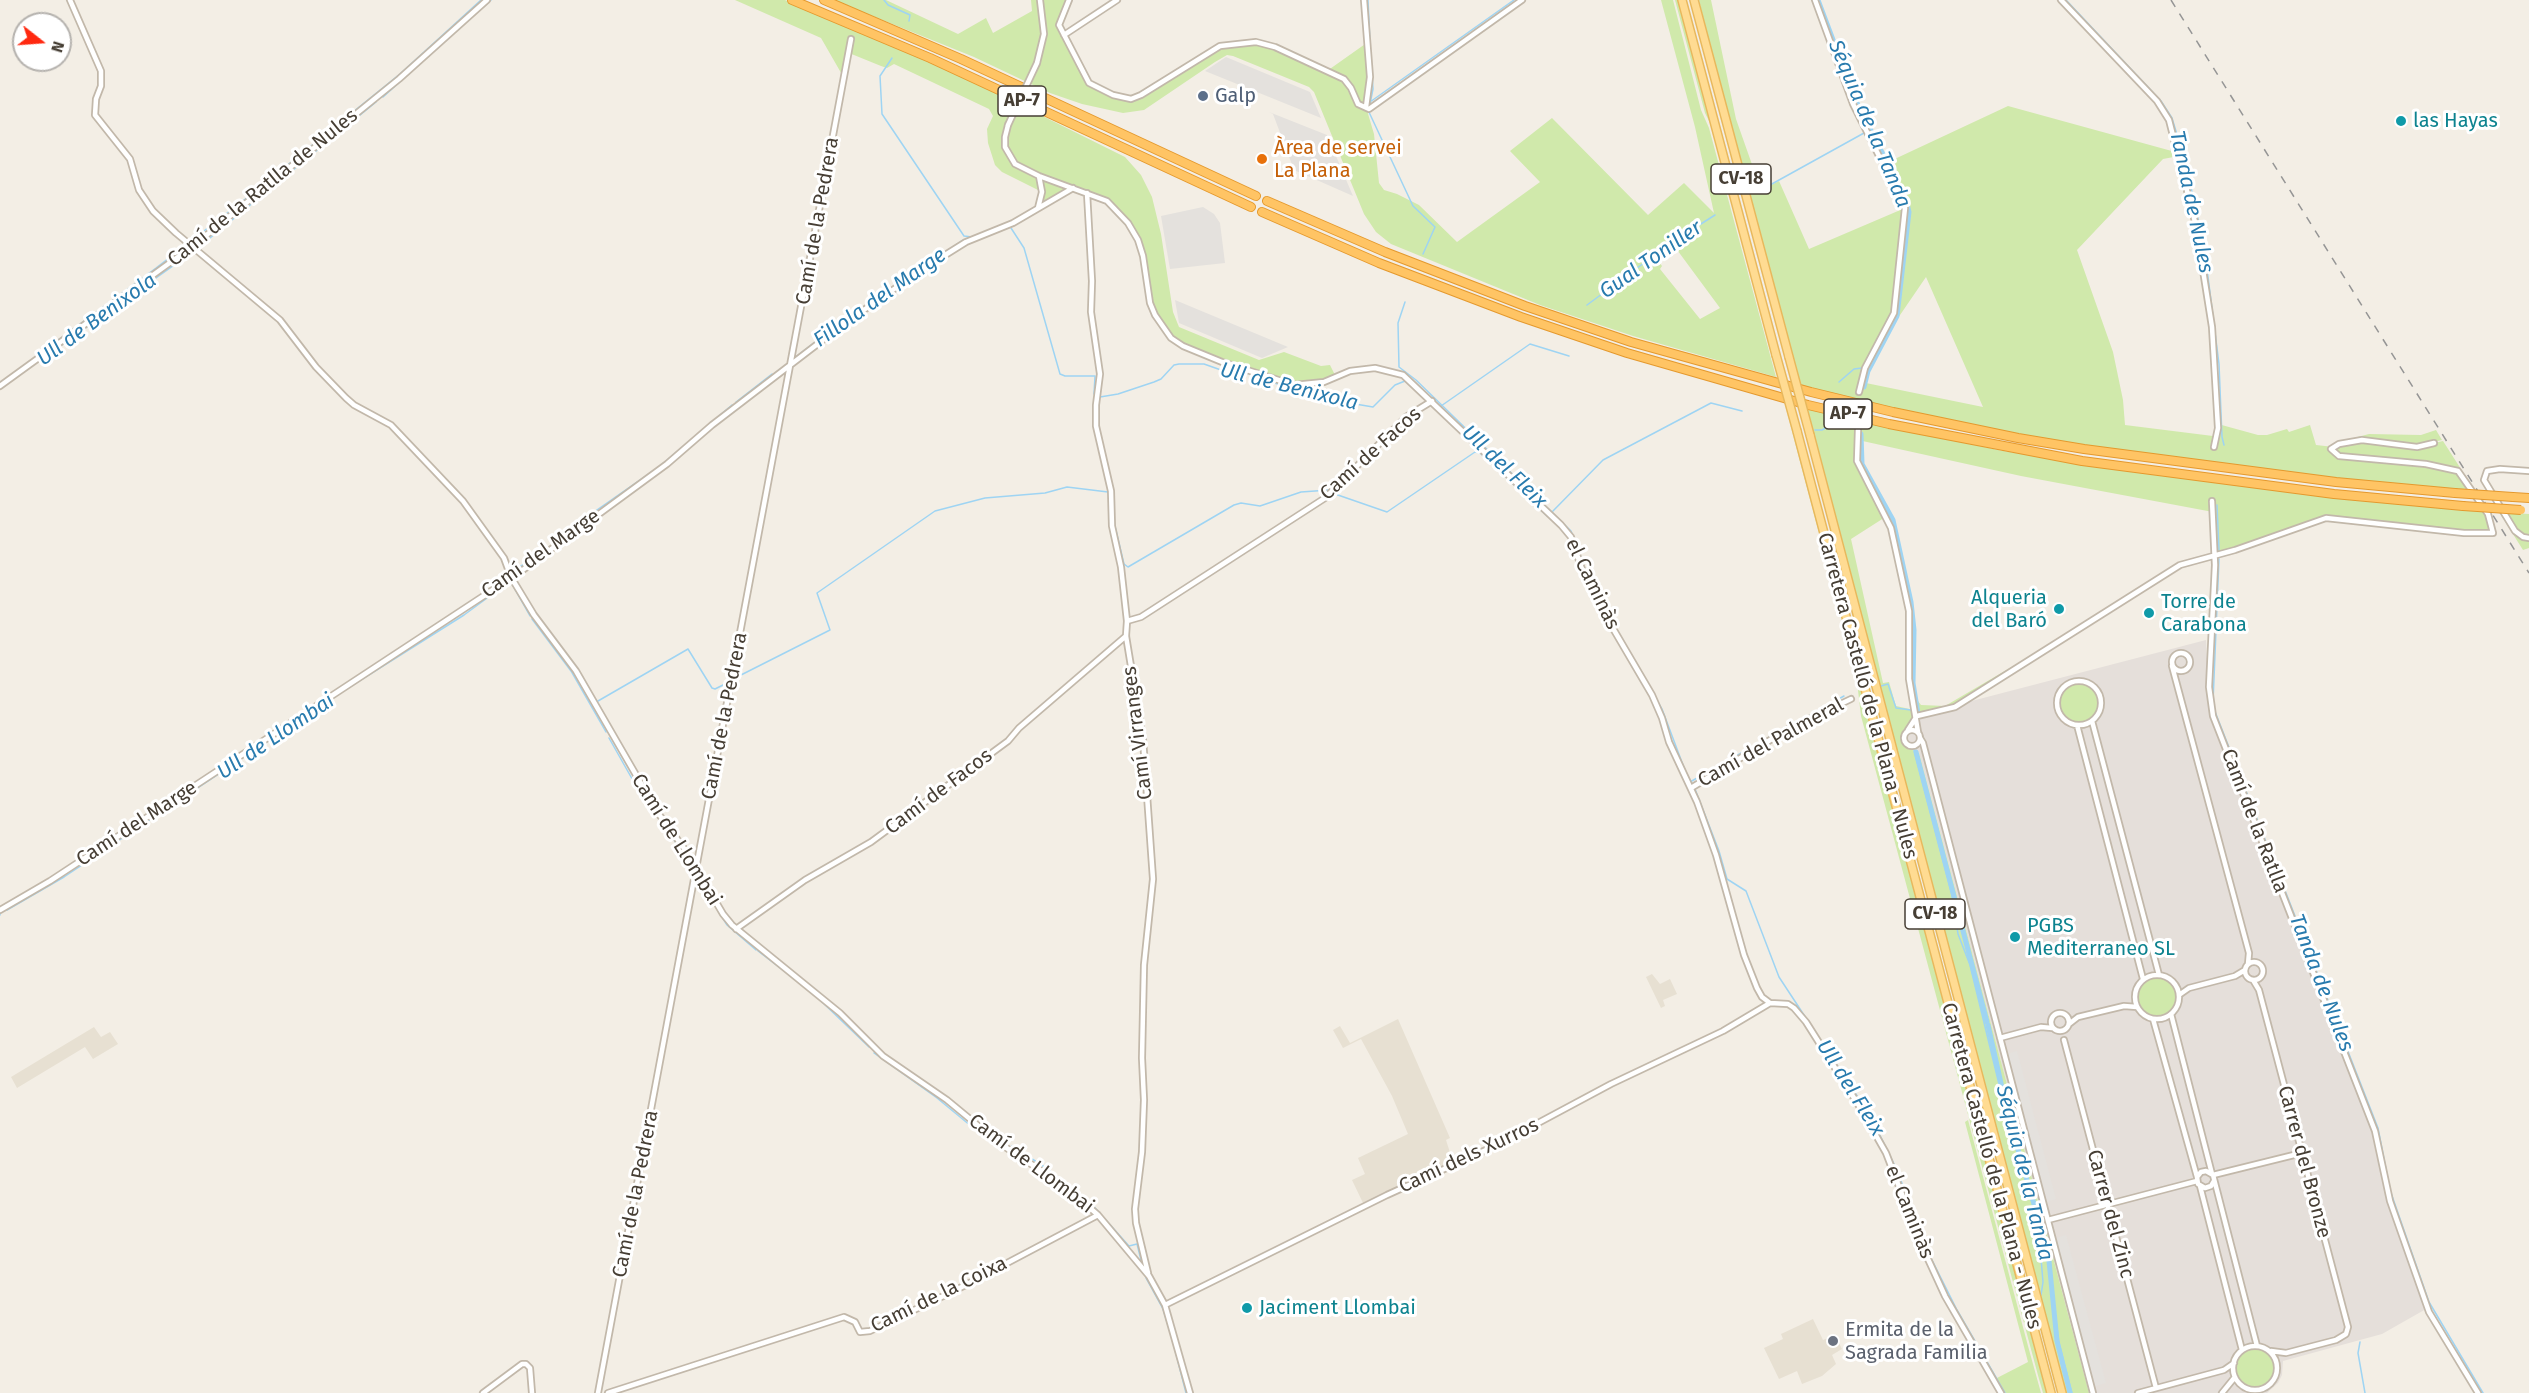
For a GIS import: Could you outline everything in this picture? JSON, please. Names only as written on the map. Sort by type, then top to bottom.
[{"type":"highway","name":"AP-7","points":[[792,0],[930,58],[1251,207]]},
{"type":"highway","name":"AP-7","points":[[824,0],[961,59],[1256,196]]},
{"type":"highway","name":"AP-7","points":[[1266,201],[1385,252],[1525,306],[1631,342],[1811,392],[1905,415],[2073,447],[2162,461],[2336,482],[2529,498]]},
{"type":"highway","name":"AP-7","points":[[1262,212],[1379,263],[1521,317],[1627,353],[1808,405],[1900,426],[2082,461],[2311,491],[2525,510]]},
{"type":"main road","name":"Carretera Castelló de la Plana - Nules","points":[[1682,0],[2050,1393]]},
{"type":"main road","name":"Carretera Castelló de la Plana - Nules","points":[[1695,0],[2062,1393]]},
{"type":"street","name":"Camí de Llombai","points":[[70,0],[101,71],[95,115],[130,159],[139,190],[153,211],[280,320],[316,367],[346,398],[354,405],[391,425],[463,501],[504,558],[511,577],[534,615],[576,671],[658,813],[697,867],[723,914],[736,928],[840,1012],[883,1056],[947,1100],[999,1143],[1066,1187],[1098,1215],[1149,1276],[1165,1305],[1190,1393]]},
{"type":"street","name":"Camí de la Ratlla de Nules","points":[[0,386],[189,244],[399,79],[487,0]]},
{"type":"street","name":"el Caminàs","points":[[1040,0],[1044,34],[1037,63],[1008,125],[1005,147],[1015,164],[1039,176],[1107,201],[1128,223],[1140,248],[1150,303],[1155,315],[1171,338],[1183,346],[1222,362],[1294,385],[1324,382],[1356,370],[1375,368],[1393,371],[1414,384],[1571,537],[1589,587],[1652,695],[1669,742],[1691,788],[1716,855],[1744,955],[1756,988],[1770,1003],[1788,1004],[1794,1008],[1806,1022],[1861,1109],[1886,1154],[1922,1246],[1956,1318],[2001,1393]]},
{"type":"street","points":[[1069,0],[1059,25],[1089,84],[1124,99],[1142,95],[1220,46],[1256,42],[1275,47],[1344,80],[1351,88],[1358,104],[1369,109],[1522,0]]},
{"type":"street","points":[[1064,35],[1117,0]]},
{"type":"street","points":[[1364,0],[1370,77],[1366,107]]},
{"type":"street","points":[[1815,0],[1853,104],[1905,208],[1894,313],[1865,368],[1859,392]]},
{"type":"street","points":[[2061,0],[2157,101],[2169,120],[2196,226],[2212,327],[2218,428],[2214,447]]},
{"type":"street","name":"Camí de la Pedrera","points":[[598,1393],[851,39]]},
{"type":"street","points":[[1038,209],[1042,192],[1039,176]]},
{"type":"street","name":"Camí del Marge","points":[[0,910],[50,881],[511,577],[667,464],[712,425],[845,323],[926,267],[966,242],[997,231],[1073,188]]},
{"type":"street","name":"Camí Virranges","points":[[1087,193],[1092,281],[1091,312],[1100,374],[1096,426],[1111,491],[1112,526],[1121,567],[1127,621],[1126,636],[1143,739],[1153,879],[1144,965],[1142,1058],[1144,1100],[1142,1152],[1135,1209],[1136,1223],[1149,1276]]},
{"type":"street","name":"Camí de Facos","points":[[1127,621],[1141,617],[1325,498],[1406,417],[1432,401]]},
{"type":"street","points":[[1858,430],[1857,461],[1892,528],[1909,611],[1909,679],[1919,735],[1927,758],[2093,1393]]},
{"type":"street","points":[[1927,758],[1915,746],[1908,746],[1904,742],[1903,737],[1917,716],[1955,707],[2180,565],[2255,544],[2326,518],[2464,533],[2493,533],[2487,514],[2458,471],[2426,464],[2339,456],[2331,448],[2350,441],[2362,440],[2417,447],[2434,443]]},
{"type":"street","points":[[2529,471],[2500,469],[2487,471],[2484,480],[2515,531],[2529,538]]},
{"type":"street","name":"Camí de la Ratlla","points":[[2212,501],[2215,554],[2209,687],[2213,716],[2375,1131],[2390,1201],[2429,1312],[2478,1393]]},
{"type":"street","name":"Camí de Facos","points":[[736,928],[805,880],[871,842],[1008,741],[1019,728],[1126,636]]},
{"type":"street","points":[[2177,988],[2189,988],[2235,976],[2245,970],[2249,953],[2172,666],[2173,656],[2183,653],[2190,662],[2183,671],[2179,687]]},
{"type":"street","points":[[2172,666],[2177,671],[2183,671]]},
{"type":"street","points":[[2074,681],[2088,683],[2099,693],[2100,708],[2092,721],[2077,725],[2070,724],[2060,715],[2056,701],[2061,689],[2074,681]]},
{"type":"street","name":"Camí del Palmeral","points":[[1691,788],[1791,728],[1851,699]]},
{"type":"street","points":[[2092,721],[2160,975]]},
{"type":"street","points":[[2077,725],[2144,979]]},
{"type":"street","points":[[1908,730],[1919,735]]},
{"type":"street","points":[[1915,746],[1919,735]]},
{"type":"street","points":[[2235,976],[2250,979],[2260,977],[2262,967],[2249,953]]},
{"type":"street","points":[[2248,964],[2256,962]]},
{"type":"street","points":[[2245,970],[2250,979]]},
{"type":"street","points":[[2160,975],[2170,979],[2179,995],[2177,1006],[2171,1014],[2153,1019],[2144,1015],[2137,1007],[2135,997],[2137,987],[2144,979],[2160,975]]},
{"type":"street","name":"Carrer del Bronze","points":[[2260,977],[2259,990],[2348,1326],[2346,1334],[2336,1340],[2286,1353]]},
{"type":"street","name":"Carrer del Bronze","points":[[2250,979],[2259,990]]},
{"type":"street","points":[[2179,995],[2189,988]]},
{"type":"street","points":[[2000,1038],[2041,1027],[2051,1021],[2056,1014],[2062,1013],[2078,1017],[2124,1005],[2135,997]]},
{"type":"street","name":"Camí dels Xurros","points":[[1165,1305],[1387,1195],[1497,1145],[1611,1084],[1724,1031],[1770,1003]]},
{"type":"street","points":[[2124,1005],[2137,1007]]},
{"type":"street","points":[[2171,1014],[2257,1346]]},
{"type":"street","points":[[2067,1016],[2067,1027]]},
{"type":"street","points":[[2041,1027],[2052,1028],[2059,1032],[2078,1017]]},
{"type":"street","points":[[2153,1019],[2242,1350]]},
{"type":"street","points":[[2051,1021],[2052,1028]]},
{"type":"street","name":"Carrer del Zinc","points":[[2064,1040],[2067,1027]]},
{"type":"street","name":"Carrer del Zinc","points":[[2059,1032],[2064,1040],[2156,1388]]},
{"type":"street","points":[[2213,1177],[2302,1153]]},
{"type":"street","points":[[2198,1181],[2201,1172],[2206,1171],[2213,1177]]},
{"type":"street","points":[[2198,1181],[2205,1188],[2211,1186],[2213,1177]]},
{"type":"street","points":[[2048,1220],[2198,1181]]},
{"type":"street","name":"Camí de la Coixa","points":[[608,1393],[844,1317],[855,1322],[860,1332],[870,1331],[956,1290],[1098,1215]]},
{"type":"street","points":[[2138,1393],[2224,1370],[2234,1363],[2242,1350],[2257,1346],[2286,1353]]},
{"type":"street","points":[[2224,1370],[2234,1375],[2245,1388],[2260,1390],[2267,1388],[2276,1376],[2277,1362],[2271,1351]]},
{"type":"street","points":[[2277,1362],[2286,1353]]},
{"type":"street","points":[[2222,1393],[2234,1375],[2234,1363]]},
{"type":"street","points":[[483,1393],[522,1364],[526,1364],[530,1368],[532,1393]]},
{"type":"street","points":[[2239,1393],[2245,1388]]},
{"type":"shaded area","points":[[1226,57],[1310,92],[1321,118],[1205,71]]},
{"type":"shaded area","points":[[1269,112],[1327,135],[1353,196],[1294,170],[1273,114]]},
{"type":"shaded area","points":[[1203,207],[1214,214],[1220,223],[1225,263],[1170,269],[1161,216]]},
{"type":"shaded area","points":[[1175,300],[1288,347],[1262,358],[1179,323]]},
{"type":"shaded area","points":[[2206,640],[2210,716],[2374,1132],[2389,1207],[2426,1309],[2382,1334],[2283,1361],[2282,1375],[2278,1383],[2267,1393],[2089,1393],[1919,753],[1906,747],[1901,737],[1914,716]]},
{"type":"shaded area","points":[[1652,974],[1660,984],[1670,979],[1677,994],[1663,1000],[1665,1006],[1661,1008],[1646,977]]},
{"type":"shaded area","points":[[1398,1019],[1450,1138],[1446,1140],[1453,1162],[1363,1203],[1352,1180],[1365,1174],[1358,1158],[1408,1134],[1392,1096],[1361,1039],[1343,1048],[1333,1030],[1340,1026],[1350,1043]]},
{"type":"shaded area","points":[[94,1027],[101,1037],[110,1032],[118,1044],[93,1059],[85,1047],[17,1088],[11,1077]]},
{"type":"shaded area","points":[[2017,1051],[2056,1199],[2046,1202],[2007,1054]]},
{"type":"shaded area","points":[[2066,1235],[2106,1383],[2095,1386],[2056,1238]]},
{"type":"shaded area","points":[[1813,1319],[1823,1340],[1835,1335],[1842,1349],[1832,1355],[1836,1364],[1822,1376],[1802,1384],[1797,1371],[1779,1379],[1764,1348],[1783,1339],[1781,1334]]},
{"type":"green space","points":[[735,0],[785,0],[954,72],[1125,157],[1141,175],[1152,197],[1161,234],[1173,312],[1179,327],[1259,360],[1284,352],[1321,366],[1330,365],[1336,377],[1304,385],[1285,383],[1183,346],[1171,338],[1151,303],[1143,256],[1128,223],[1107,201],[1073,188],[1038,209],[1042,192],[1002,172],[995,165],[988,143],[987,129],[993,116],[989,109],[894,64],[887,68],[849,53],[844,78],[821,38]]},
{"type":"green space","points":[[833,0],[886,0],[958,34],[986,18],[993,33],[1032,11],[1031,0],[1068,0],[1059,25],[1082,71],[1095,88],[1131,99],[1225,45],[1264,44],[1327,71],[1368,42],[1370,77],[1366,107],[1374,134],[1379,183],[1384,190],[1419,205],[1457,242],[1540,182],[1510,151],[1552,118],[1648,215],[1684,183],[1714,213],[1695,127],[1661,0],[1673,0],[1701,110],[1709,128],[1776,377],[1633,336],[1540,305],[1391,244],[1376,232],[1364,214],[1314,92],[1309,87],[1233,56],[1227,55],[1215,62],[1144,110],[1123,113],[1082,104],[1050,93],[974,57]],"holes":[[[1672,243],[1720,308],[1700,319],[1660,269],[1662,266],[1654,255]]]},
{"type":"green space","points":[[1675,0],[1680,0],[1780,378],[1712,127],[1705,113]]},
{"type":"green space","points":[[1699,0],[1711,0],[1736,119],[1761,190],[1779,181],[1809,249],[1905,208],[1884,164],[2008,106],[2179,153],[2179,156],[2163,159],[2077,250],[2113,352],[2123,400],[2125,425],[2217,436],[2218,424],[2258,435],[2267,435],[2287,429],[2289,432],[2310,425],[2316,445],[2334,447],[2346,440],[2369,434],[2421,435],[2436,430],[2442,440],[2407,446],[2417,447],[2443,441],[2475,491],[2317,477],[2098,448],[1944,420],[1800,387],[1718,80]],"holes":[[[1926,277],[1983,407],[1861,382],[1865,368],[1892,320],[1898,318]]]},
{"type":"green space","points":[[1784,401],[2048,1393],[2043,1393],[2039,1379],[1861,716],[1856,673]]},
{"type":"green space","points":[[1805,406],[1998,450],[2132,472],[2374,501],[2485,511],[2493,533],[2465,533],[2326,518],[2255,543],[2215,554],[2213,512],[2021,476],[1858,440],[1857,461],[1887,516],[1851,539],[1883,683],[1889,682],[1896,706],[1914,710],[1912,699],[1921,705],[1945,706],[2061,638],[1960,704],[1913,719],[1901,737],[1906,747],[1919,753],[2089,1393],[2065,1393]]},
{"type":"green space","points":[[2499,512],[2529,514],[2529,548],[2523,550]]},
{"type":"green space","points":[[2079,683],[2087,684],[2093,689],[2098,695],[2098,711],[2093,717],[2087,722],[2079,723],[2071,722],[2065,717],[2060,711],[2059,703],[2060,695],[2065,689],[2071,684]]},
{"type":"green space","points":[[2157,977],[2171,983],[2177,997],[2171,1011],[2157,1017],[2143,1011],[2137,997],[2143,983]]},
{"type":"green space","points":[[1968,1120],[2041,1393],[2003,1393],[1995,1379],[2028,1362],[1965,1122]]},
{"type":"green space","points":[[2255,1349],[2269,1354],[2274,1368],[2269,1382],[2255,1387],[2241,1382],[2236,1368],[2241,1354]]},
{"type":"waterway","points":[[0,383],[244,200],[400,74],[481,0]]},
{"type":"waterway","name":"Ull de Benixola","points":[[383,97],[491,0]]},
{"type":"waterway","name":"Ull de Benixola","points":[[884,0],[888,5],[910,15],[909,21]]},
{"type":"waterway","points":[[1368,0],[1371,65]]},
{"type":"waterway","points":[[1370,102],[1514,0]]},
{"type":"waterway","name":"Séquia de la Tanda","points":[[1818,0],[1856,101],[1906,200],[1909,212],[1897,316],[1868,371],[1864,387]]},
{"type":"waterway","name":"Tanda de Nules","points":[[2066,0],[2161,101],[2172,118],[2185,161],[2204,245],[2219,364],[2224,445]]},
{"type":"waterway","name":"Ull de Benixola","points":[[892,58],[880,76],[882,114],[964,236],[972,237],[984,233]]},
{"type":"waterway","points":[[1370,104],[1373,89],[1372,75]]},
{"type":"waterway","name":"Ull de Benixola","points":[[199,247],[376,102]]},
{"type":"waterway","points":[[1368,110],[1413,206],[1435,227],[1423,254]]},
{"type":"waterway","name":"Gual Toniller","points":[[1761,190],[1864,133]]},
{"type":"waterway","name":"Gual Toniller","points":[[1587,305],[1671,243],[1715,215]]},
{"type":"waterway","name":"Ull de Benixola","points":[[1011,228],[1024,248],[1060,374],[1095,376],[1094,394]]},
{"type":"waterway","name":"Fillola del Marge","points":[[797,356],[842,321],[963,240]]},
{"type":"waterway","name":"Ull de Benixola","points":[[0,389],[194,251]]},
{"type":"waterway","name":"Ull del Fleix","points":[[1405,302],[1398,323],[1399,367],[1416,380],[1571,531],[1582,560]]},
{"type":"waterway","name":"Gual Toniller","points":[[1441,406],[1530,344],[1569,356]]},
{"type":"waterway","name":"Fillola del Marge","points":[[775,373],[787,364]]},
{"type":"waterway","name":"Ull de Benixola","points":[[1100,397],[1118,394],[1154,382],[1161,379],[1174,365],[1179,364],[1204,364],[1221,370],[1244,372],[1314,397],[1373,407],[1395,385],[1405,381]]},
{"type":"waterway","points":[[1839,382],[1854,369],[1862,368]]},
{"type":"waterway","name":"Fillola del Marge","points":[[736,402],[772,374]]},
{"type":"waterway","points":[[1552,512],[1603,460],[1711,403],[1742,411]]},
{"type":"waterway","name":"Fillola del Marge","points":[[594,512],[660,466],[732,405]]},
{"type":"waterway","points":[[1815,430],[1822,430],[1829,426]]},
{"type":"waterway","name":"Séquia de la Tanda","points":[[1861,434],[1862,464],[1893,520],[1911,602],[1914,630],[1913,683],[1918,714]]},
{"type":"waterway","points":[[1335,494],[1387,512],[1475,452],[1480,453],[1547,516]]},
{"type":"waterway","points":[[737,677],[830,630],[817,593],[935,511],[985,498],[1045,493],[1067,487],[1108,492]]},
{"type":"waterway","points":[[1114,522],[1124,564],[1128,567],[1234,505],[1241,503],[1260,506],[1301,492],[1329,490]]},
{"type":"waterway","points":[[1114,494],[1114,515]]},
{"type":"waterway","name":"Tanda de Nules","points":[[2217,505],[2219,550]]},
{"type":"waterway","name":"Fillola del Marge","points":[[512,575],[514,570],[535,558],[592,514]]},
{"type":"waterway","name":"Tanda de Nules","points":[[2213,702],[2219,559]]},
{"type":"waterway","name":"Ull del Fleix","points":[[1584,567],[1586,576],[1662,709],[1686,773]]},
{"type":"waterway","name":"Ull de Llombai","points":[[7,910],[64,877],[348,688],[464,615],[509,582],[530,616]]},
{"type":"waterway","name":"Ull de Llombai","points":[[532,619],[571,671],[606,732]]},
{"type":"waterway","points":[[598,701],[688,649],[712,688],[715,689],[727,683]]},
{"type":"waterway","points":[[1881,686],[1888,684],[1896,708],[1911,710]]},
{"type":"waterway","points":[[1798,722],[1844,696]]},
{"type":"waterway","name":"Tanda de Nules","points":[[2214,709],[2378,1128],[2390,1190],[2429,1302],[2483,1393]]},
{"type":"waterway","points":[[1690,782],[1775,734]]},
{"type":"waterway","name":"Ull de Llombai","points":[[609,738],[635,784]]},
{"type":"waterway","name":"Séquia de la Tanda","points":[[1914,750],[1952,895],[1958,934],[1970,965],[2006,1113],[2038,1223],[2043,1282],[2041,1295]]},
{"type":"waterway","name":"Séquia de la Tanda","points":[[1916,752],[1987,1022]]},
{"type":"waterway","name":"Ull de Llombai","points":[[636,786],[681,850]]},
{"type":"waterway","name":"Ull del Fleix","points":[[1695,789],[1719,851],[1727,879],[1746,891],[1779,977],[1871,1117],[1897,1170],[1927,1250],[1957,1310],[2005,1393]]},
{"type":"waterway","name":"Ull de Llombai","points":[[686,856],[690,861]]},
{"type":"waterway","name":"Ull de Llombai","points":[[699,879],[727,925],[756,950]]},
{"type":"waterway","name":"Ull de Llombai","points":[[758,951],[805,987]]},
{"type":"waterway","name":"Ull de Llombai","points":[[820,1000],[869,1047]]},
{"type":"waterway","name":"Séquia de la Tanda","points":[[1988,1025],[2009,1119],[2049,1261],[2057,1341],[2070,1393]]},
{"type":"waterway","name":"Ull de Llombai","points":[[874,1053],[937,1098],[994,1145]]},
{"type":"waterway","name":"Ull de Llombai","points":[[1012,1146],[1088,1200],[1129,1246],[1137,1244],[1141,1260]]},
{"type":"waterway","name":"Séquia de la Tanda","points":[[2048,1260],[2059,1343],[2072,1393]]},
{"type":"waterway","name":"Ull de Llombai","points":[[1146,1278],[1163,1309],[1170,1332]]},
{"type":"waterway","points":[[2360,1342],[2358,1353],[2365,1393]]},
{"type":"waterway","name":"Ull de Llombai","points":[[1174,1346],[1186,1393]]},
{"type":"railway","points":[[2171,0],[2529,573]]},
{"type":"place","name":"Galp","points":[[1203,96]]},
{"type":"place","name":"las Hayas","points":[[2401,121]]},
{"type":"place","name":"Àrea de servei La Plana","points":[[1262,159]]},
{"type":"place","name":"Alqueria del Baró","points":[[2059,609]]},
{"type":"place","name":"Torre de Carabona","points":[[2149,613]]},
{"type":"place","name":"PGBS Mediterraneo SL","points":[[2015,937]]},
{"type":"place","name":"Jaciment Llombai","points":[[1247,1308]]},
{"type":"place","name":"Ermita de la Sagrada Familia","points":[[1833,1341]]}]
